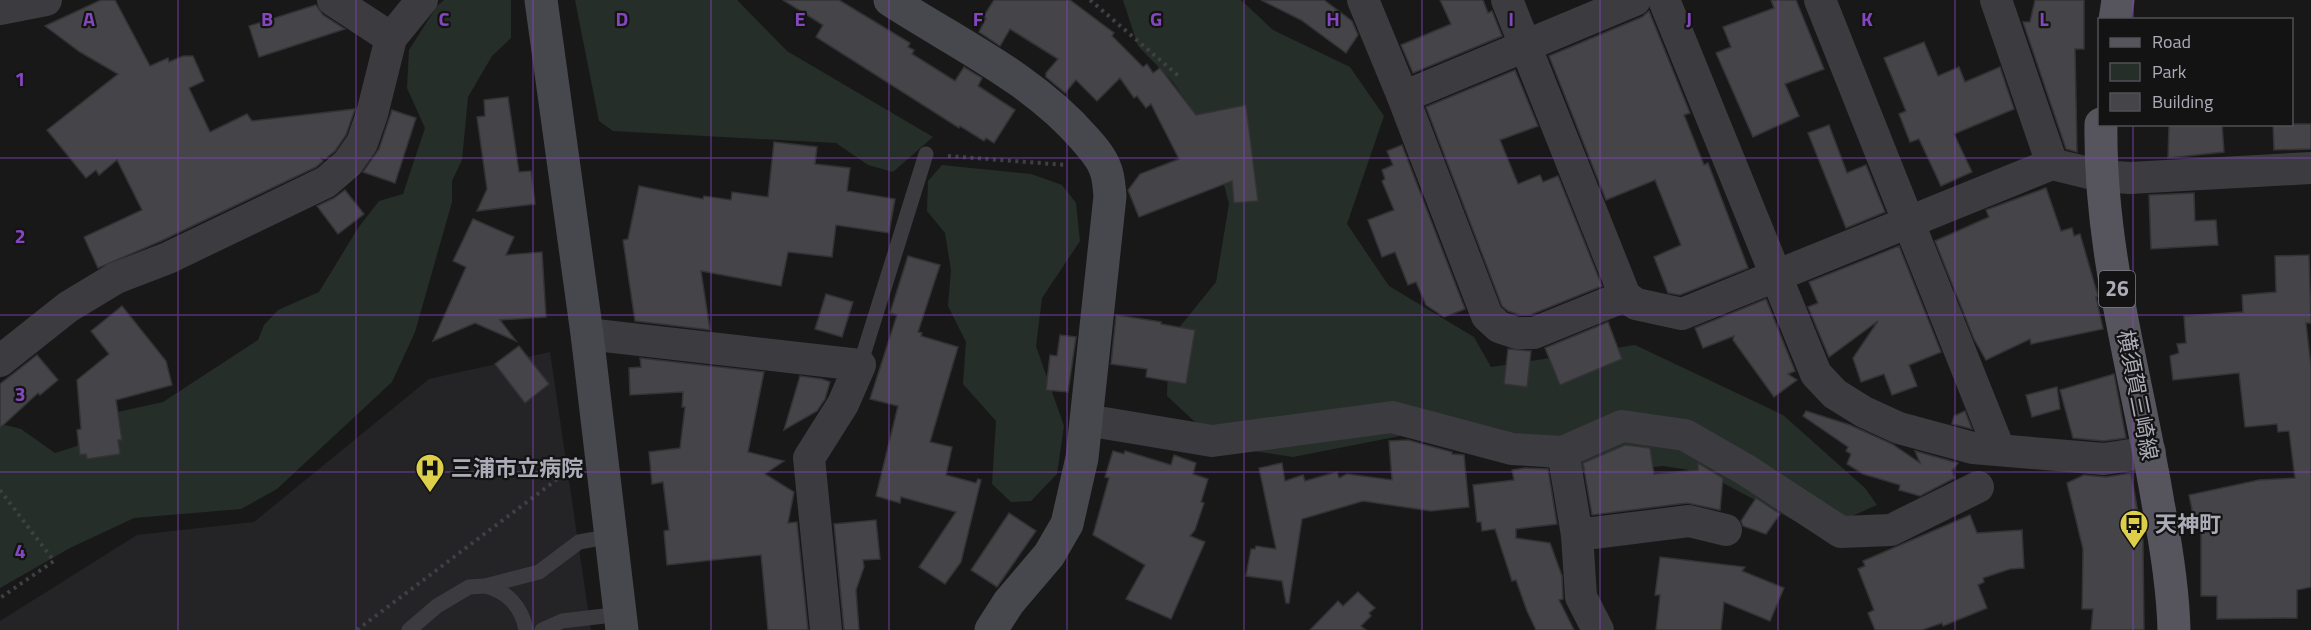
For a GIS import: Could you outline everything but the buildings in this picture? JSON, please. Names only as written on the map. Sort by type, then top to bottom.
[{"type":"main road","points":[[2115,18],[2118,0]]},
{"type":"main road","name":"横須賀三崎線","points":[[2101,126],[2101,176],[2112,262],[2150,452],[2167,551],[2174,630]]},
{"type":"street","points":[[0,9],[46,0]]},
{"type":"street","points":[[333,0],[392,38]]},
{"type":"street","points":[[0,361],[68,307],[116,278],[168,258],[326,182],[348,163],[362,143],[392,38],[422,0]]},
{"type":"street","points":[[1363,0],[1403,97],[1487,316],[1499,327],[1517,333],[1534,333],[1625,296]]},
{"type":"street","points":[[1507,0],[1625,296],[1636,304],[1682,314],[2052,164],[2101,176],[2161,178],[2311,168]]},
{"type":"street","points":[[1403,97],[1635,0]]},
{"type":"street","points":[[1664,0],[1816,374],[1835,394],[1899,428],[1973,447],[2104,459],[2150,452]]},
{"type":"street","points":[[1820,0],[1999,449]]},
{"type":"street","points":[[1996,0],[2052,164]]},
{"type":"street","points":[[900,3],[1044,99],[1071,123],[1106,168],[1110,207],[1082,458],[1067,524],[1049,555],[1009,602],[991,630]]},
{"type":"street","points":[[542,14],[587,334],[622,622]]},
{"type":"street","points":[[587,334],[860,366],[843,404],[808,458],[826,630]]},
{"type":"street","points":[[1086,420],[1212,441],[1392,417],[1512,449],[1563,452],[1622,426],[1685,435],[1746,470],[1841,532],[1891,530],[1978,487]]},
{"type":"street","points":[[1563,452],[1577,535],[1581,597],[1598,630]]},
{"type":"street","points":[[1577,535],[1689,521],[1726,530]]},
{"type":"lane","points":[[860,366],[926,154]]},
{"type":"lane","points":[[409,630],[437,606],[469,587],[539,572],[579,542],[612,536]]},
{"type":"lane","points":[[485,585],[496,588],[515,604],[523,616],[526,630]]},
{"type":"lane","points":[[542,630],[562,621],[622,622]]},
{"type":"path","points":[[1090,0],[1181,78]]},
{"type":"path","points":[[926,154],[1106,168]]},
{"type":"path","points":[[357,630],[574,466],[603,462]]},
{"type":"path","points":[[0,490],[54,561],[0,598]]},
{"type":"shaded area","name":"三浦市立病院","points":[[550,352],[591,630],[0,630],[0,621],[137,535],[254,522],[429,379]]},
{"type":"green space","points":[[444,0],[511,0],[511,38],[492,56],[468,97],[462,160],[452,181],[452,202],[415,332],[392,382],[277,489],[241,509],[134,518],[70,548],[0,588],[0,429],[5,425],[21,429],[55,453],[77,446],[86,419],[163,402],[258,340],[264,325],[278,310],[319,292],[358,228],[379,201],[403,194],[425,128],[407,88],[409,50],[437,6]]},
{"type":"green space","points":[[575,0],[737,0],[787,51],[933,137],[893,172],[868,165],[836,143],[613,131],[599,121]]},
{"type":"green space","points":[[1123,0],[1241,0],[1273,30],[1350,67],[1384,116],[1347,224],[1389,286],[1474,337],[1491,367],[1635,345],[1783,415],[1865,488],[1877,505],[1816,532],[1702,472],[1663,466],[1590,473],[1528,465],[1405,435],[1293,457],[1221,446],[1167,396],[1169,340],[1216,282],[1229,204],[1212,138],[1172,81],[1138,46]]},
{"type":"green space","points":[[942,165],[1031,174],[1062,185],[1076,203],[1080,241],[1042,298],[1036,346],[1064,426],[1057,474],[1031,501],[1011,502],[992,484],[996,421],[963,384],[966,342],[948,306],[951,270],[945,233],[927,211],[928,181]]},
{"type":"place","name":"三浦市立病院","points":[[430,494]]},
{"type":"place","name":"天神町","points":[[2134,550]]}]
